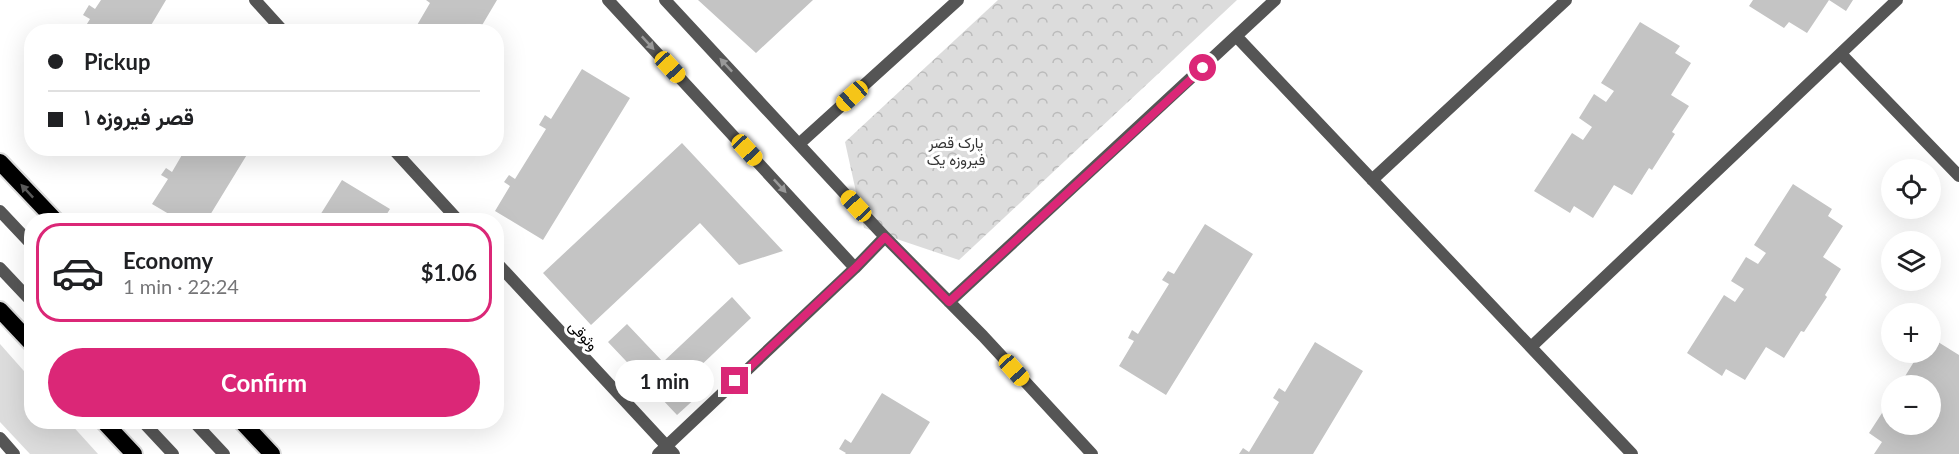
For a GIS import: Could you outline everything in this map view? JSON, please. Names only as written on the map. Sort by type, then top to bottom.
[{"type":"highway","points":[[0,162],[48,213]]},
{"type":"highway","points":[[0,310],[24,336]]},
{"type":"highway","points":[[111,429],[134,454]]},
{"type":"highway","points":[[249,429],[273,454]]},
{"type":"street","points":[[255,0],[277,24]]},
{"type":"street","points":[[608,0],[855,268]]},
{"type":"street","points":[[665,0],[885,237],[983,336],[1092,454]]},
{"type":"street","points":[[800,144],[958,0]]},
{"type":"street","points":[[949,302],[1275,0]]},
{"type":"street","points":[[1372,180],[1566,0]]},
{"type":"street","points":[[1531,347],[1897,0]]},
{"type":"street","points":[[1236,36],[1632,454]]},
{"type":"street","points":[[1841,54],[1959,176]]},
{"type":"street","points":[[399,156],[452,213]]},
{"type":"street","points":[[0,211],[24,236]]},
{"type":"street","points":[[667,451],[885,237]]},
{"type":"street","points":[[0,268],[24,294]]},
{"type":"street","name":"وثوقی","points":[[504,271],[667,451]]},
{"type":"street","points":[[150,429],[173,454]]},
{"type":"street","points":[[201,429],[224,454]]},
{"type":"street","points":[[0,438],[14,454]]},
{"type":"green space","name":"پارک قصر فیروزه یک","points":[[998,0],[1237,0],[959,260],[864,228],[845,142]]},
{"type":"green space","points":[[0,344],[24,371],[24,429],[75,429],[98,454],[30,454],[0,422]]},
{"type":"building","points":[[101,0],[166,0],[152,24],[87,24],[90,19],[83,15],[89,5],[95,9]]},
{"type":"building","points":[[426,0],[497,0],[483,24],[418,24],[430,3]]},
{"type":"building","points":[[698,0],[813,0],[756,53]]},
{"type":"building","points":[[1753,0],[1829,0],[1807,33],[1789,22],[1784,28],[1749,6]]},
{"type":"building","points":[[1829,0],[1853,0],[1846,11]]},
{"type":"building","points":[[1640,22],[1680,46],[1675,53],[1691,63],[1671,95],[1689,106],[1672,132],[1675,134],[1652,170],[1649,168],[1632,195],[1614,185],[1593,218],[1574,206],[1570,213],[1534,191],[1572,133],[1583,140],[1592,127],[1579,118],[1594,94],[1606,102],[1614,91],[1601,83]]},
{"type":"building","points":[[582,69],[630,98],[543,240],[504,216],[504,213],[495,211],[510,186],[504,182],[509,175],[515,179],[546,129],[539,125],[545,115],[551,119]]},
{"type":"building","points":[[682,143],[783,251],[739,265],[700,223],[591,325],[543,273]]},
{"type":"building","points":[[181,156],[246,156],[211,213],[167,213],[152,204],[168,179],[161,175],[166,168],[172,172]]},
{"type":"building","points":[[342,180],[390,209],[387,213],[321,213]]},
{"type":"building","points":[[1793,184],[1832,209],[1828,216],[1843,226],[1823,257],[1841,269],[1825,295],[1827,297],[1784,358],[1766,347],[1745,380],[1726,369],[1722,376],[1687,353],[1724,295],[1735,302],[1744,289],[1731,281],[1746,257],[1758,264],[1766,253],[1754,245]]},
{"type":"building","points":[[1205,224],[1253,254],[1166,395],[1119,366],[1134,341],[1128,338],[1132,330],[1138,334],[1169,284],[1162,280],[1168,271],[1174,274]]},
{"type":"building","points":[[732,297],[751,318],[695,371],[709,386],[677,415],[608,342],[627,324],[663,362]]},
{"type":"building","points":[[1315,342],[1363,371],[1313,454],[1239,454],[1243,448],[1249,452],[1279,402],[1273,398],[1279,388],[1285,392]]},
{"type":"building","points":[[1941,344],[1959,355],[1959,454],[1874,454],[1882,442],[1869,433],[1881,415],[1881,435],[1941,435],[1941,375],[1906,375],[1913,363],[1941,363]]},
{"type":"building","points":[[882,393],[930,422],[910,454],[845,454],[839,449],[845,439],[851,443]]},
{"type":"route","points":[[735,381],[885,237],[949,302],[1203,68]]}]
